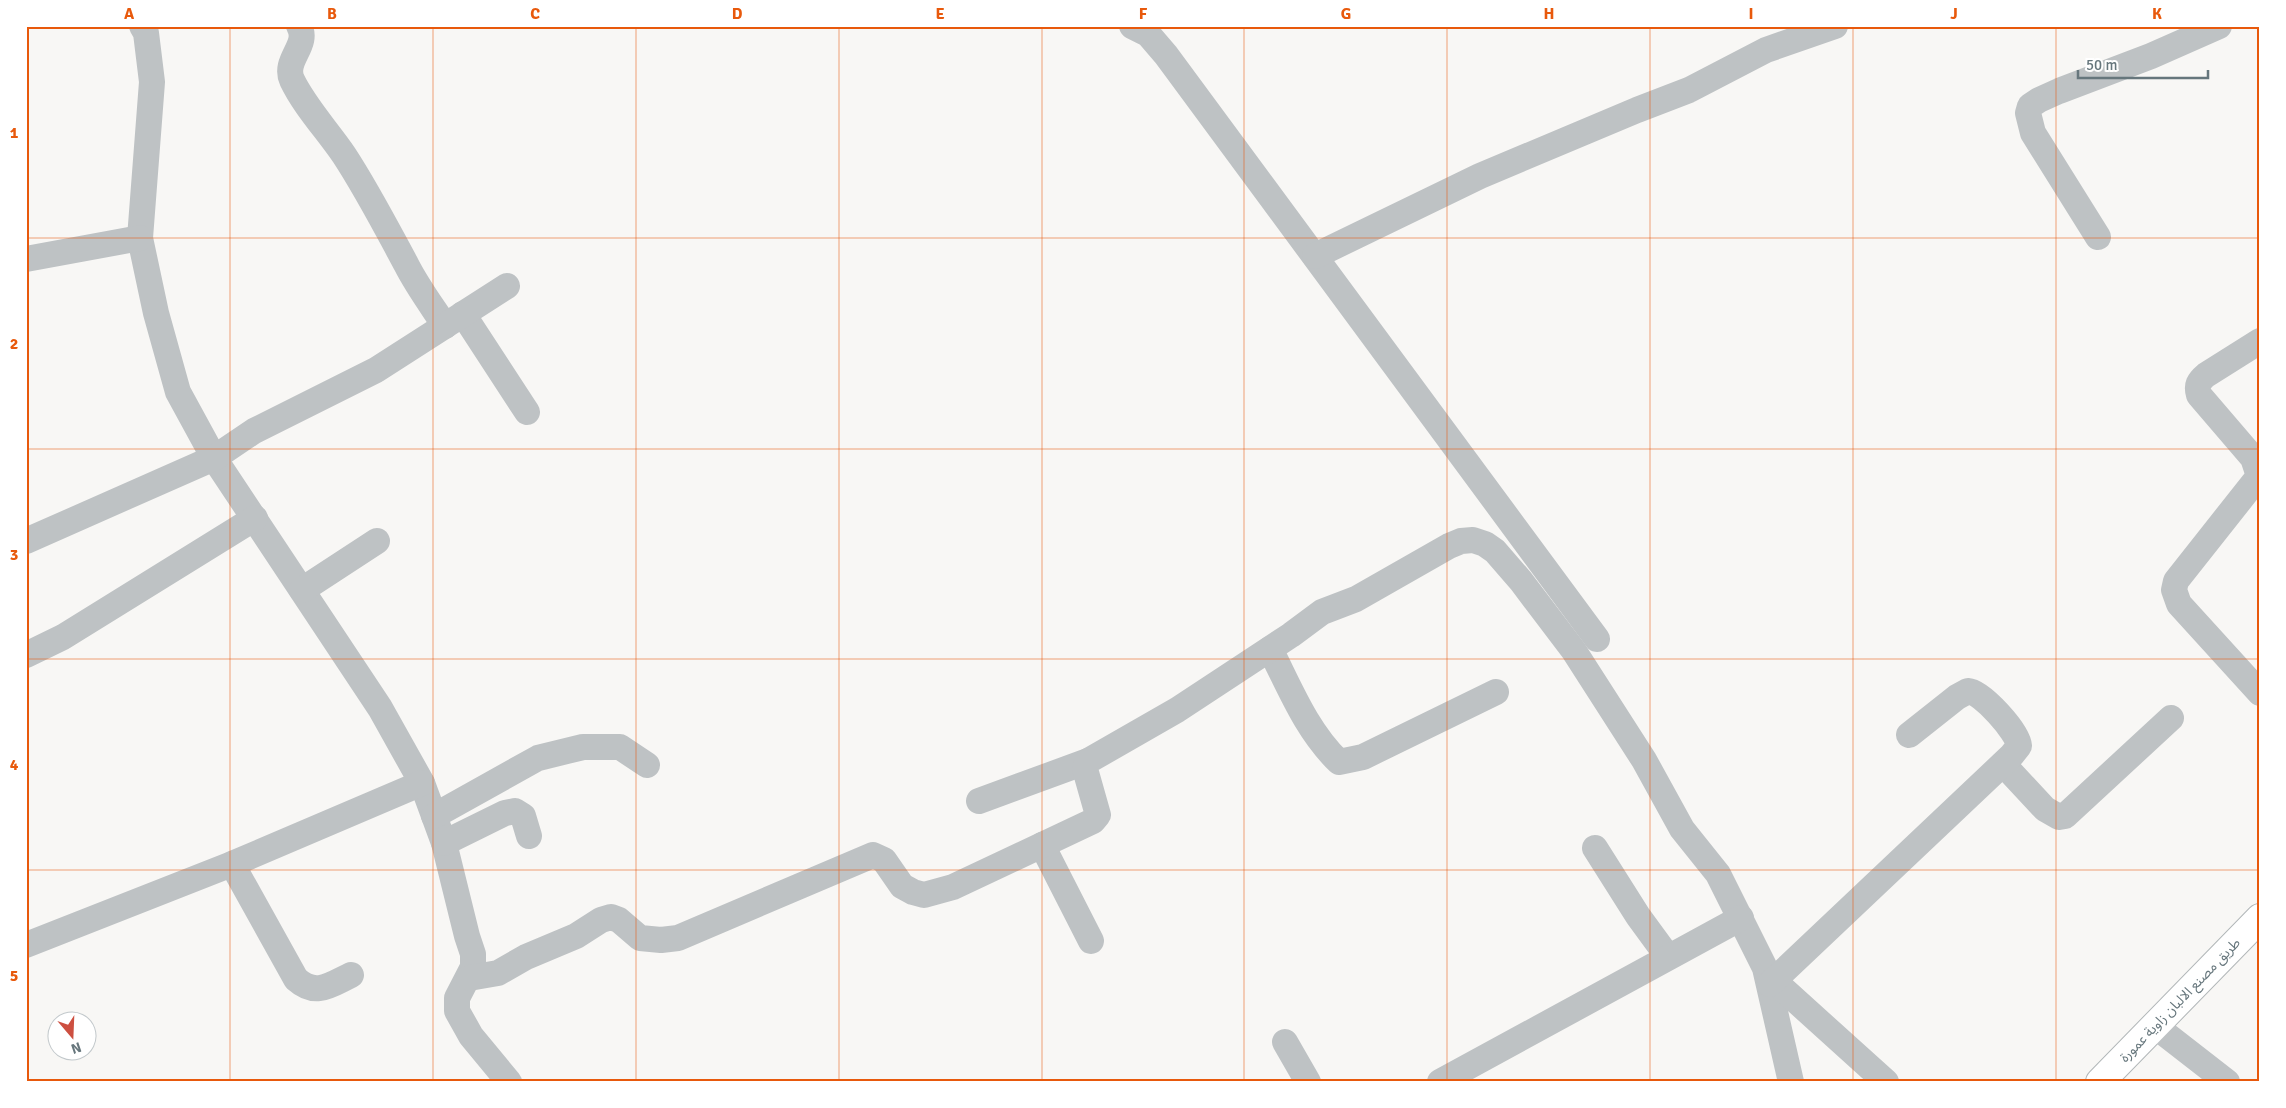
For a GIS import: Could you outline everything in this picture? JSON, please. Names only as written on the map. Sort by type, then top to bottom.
[{"type":"main road","name":"طريق مصنع الالبان زاوية عمورة","points":[[2100,1082],[2260,918]]},
{"type":"street","points":[[142,26],[146,33],[152,82],[140,238],[156,313],[178,392],[214,458],[380,708],[422,782],[444,843],[473,954],[469,978],[457,998],[457,1011],[471,1036],[509,1082]]},
{"type":"street","points":[[298,26],[302,32],[302,42],[291,65],[291,77],[302,98],[344,155],[387,227],[407,266],[454,320],[527,412]]},
{"type":"street","points":[[1132,26],[1148,34],[1166,55],[1597,639]]},
{"type":"street","points":[[1315,256],[1480,176],[1636,110],[1689,90],[1766,50],[1835,26]]},
{"type":"street","points":[[2098,237],[2033,133],[2028,113],[2030,106],[2058,90],[2150,56],[2219,26]]},
{"type":"street","points":[[26,259],[140,238]]},
{"type":"street","points":[[26,541],[214,458],[254,431],[376,370],[507,286]]},
{"type":"street","points":[[2260,341],[2206,374],[2199,381],[2197,388],[2199,395],[2253,458],[2259,476],[2176,581],[2174,590],[2179,604],[2260,693]]},
{"type":"street","points":[[26,655],[63,637],[255,518]]},
{"type":"street","points":[[980,801],[1088,761],[1177,710],[1270,649],[1322,612],[1356,599],[1449,546],[1461,541],[1473,540],[1485,544],[1505,562],[1574,650],[1644,760],[1682,829],[1718,874],[1742,918],[1771,982],[1791,1082]]},
{"type":"street","points":[[302,590],[377,541]]},
{"type":"street","points":[[1270,649],[1311,730],[1325,749],[1338,762],[1363,758],[1496,692]]},
{"type":"street","points":[[1771,982],[2002,764],[2016,750],[2018,740],[1982,698],[1973,691],[1968,691],[1957,697],[1909,735]]},
{"type":"street","points":[[2002,764],[2045,809],[2059,817],[2065,816],[2171,718]]},
{"type":"street","points":[[434,816],[538,758],[583,747],[620,747],[647,765]]},
{"type":"street","points":[[469,978],[498,973],[526,957],[576,936],[601,920],[611,917],[615,917],[640,938],[649,940],[678,938],[866,856],[873,855],[884,860],[902,886],[913,892],[924,895],[953,887],[1092,821],[1098,815],[1085,769],[1088,761]]},
{"type":"street","points":[[26,945],[232,864],[422,782]]},
{"type":"street","points":[[444,843],[515,811],[522,816],[529,836]]},
{"type":"street","points":[[1042,845],[1091,942]]},
{"type":"street","points":[[1595,848],[1638,916],[1668,957]]},
{"type":"street","points":[[232,864],[296,979],[305,987],[314,990],[350,975]]},
{"type":"street","points":[[1440,1082],[1742,918]]},
{"type":"street","points":[[1771,982],[1886,1082]]},
{"type":"street","points":[[2154,1026],[2227,1082]]},
{"type":"street","points":[[1285,1042],[1308,1082]]}]
